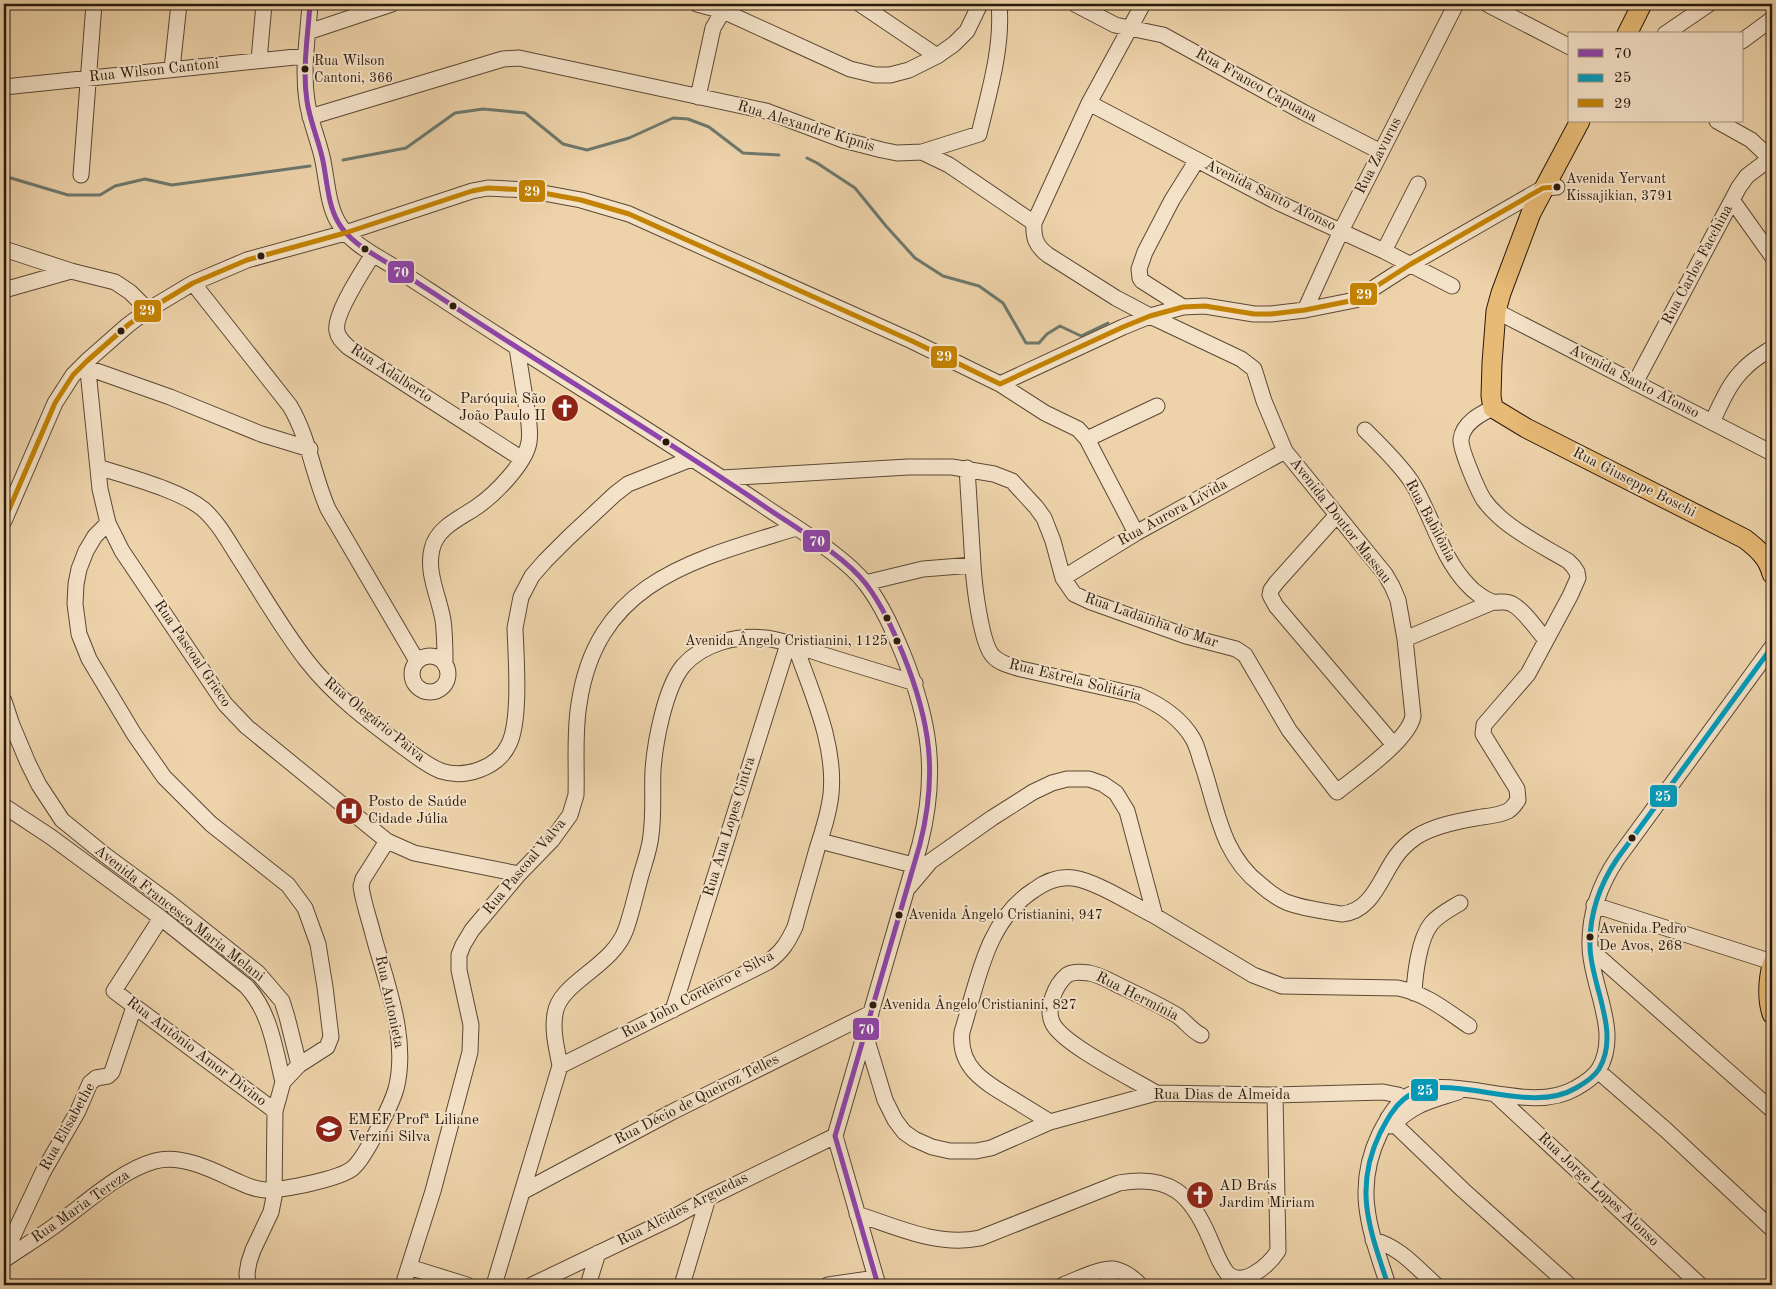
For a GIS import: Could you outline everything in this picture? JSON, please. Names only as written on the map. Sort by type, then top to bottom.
[{"type":"main road","points":[[1629,32],[1642,4]]},
{"type":"main road","points":[[1550,188],[1580,122]]},
{"type":"main road","points":[[1493,408],[1491,383],[1496,311],[1505,279],[1531,213],[1550,188],[1589,122]]},
{"type":"main road","name":"Rua Giuseppe Boschi","points":[[1493,408],[1526,428],[1744,540],[1761,552],[1770,564]]},
{"type":"main road","points":[[1772,964],[1769,978],[1772,1014]]},
{"type":"street","points":[[81,175],[94,4]]},
{"type":"street","points":[[172,69],[179,4]]},
{"type":"street","points":[[259,60],[264,4]]},
{"type":"street","points":[[310,4],[305,56],[305,81],[310,117],[323,160],[334,214],[345,234],[517,348],[722,478],[871,582],[922,676],[935,751],[936,801],[925,849],[929,853],[931,861]]},
{"type":"street","points":[[308,32],[392,4]]},
{"type":"street","points":[[697,4],[725,7],[809,52],[850,69],[875,75],[890,75],[909,70],[937,56],[954,44],[967,31],[980,4]]},
{"type":"street","points":[[860,4],[937,56]]},
{"type":"street","name":"Rua Alexandre Kipnis","points":[[310,117],[503,59],[519,58],[766,111],[844,140],[882,150],[922,152],[979,134],[996,60],[1000,28],[1000,4]]},
{"type":"street","name":"Rua Franco Capuana","points":[[1076,4],[1115,25],[1162,35],[1381,152]]},
{"type":"street","points":[[922,152],[949,165],[1034,223],[1089,103],[1143,4]]},
{"type":"street","name":"Rua Zavurus","points":[[1305,310],[1341,231],[1456,4]]},
{"type":"street","points":[[1487,4],[1568,47]]},
{"type":"street","points":[[1667,32],[1709,4]]},
{"type":"street","points":[[698,97],[713,28],[725,7]]},
{"type":"street","points":[[1744,40],[1772,19]]},
{"type":"street","name":"Rua Wilson Cantoni","points":[[4,87],[305,56]]},
{"type":"street","name":"Avenida Santo Afonso","points":[[1089,103],[1279,203],[1384,251],[1452,286]]},
{"type":"street","points":[[1719,122],[1751,140],[1771,158]]},
{"type":"street","name":"Rua Carlos Facchina","points":[[1635,383],[1732,200],[1747,176],[1771,158]]},
{"type":"street","points":[[1183,307],[1142,281],[1138,269],[1157,226],[1197,160]]},
{"type":"street","points":[[1384,251],[1418,184]]},
{"type":"street","points":[[4,521],[55,403],[73,375],[88,364],[148,310],[193,282],[248,260],[345,234],[472,191],[488,188],[527,190],[581,200],[629,214],[912,341],[1000,384],[1045,413],[1078,430],[1087,439],[1136,534]]},
{"type":"street","points":[[1000,384],[1150,316],[1183,307],[1213,306],[1254,314],[1305,310],[1355,300],[1411,264],[1550,188]]},
{"type":"street","points":[[1732,200],[1772,256]]},
{"type":"street","name":"Avenida Doutor Massau","points":[[1034,223],[1034,238],[1039,249],[1089,281],[1150,316],[1249,364],[1254,369],[1264,401],[1285,451],[1388,580],[1398,600],[1405,639],[1413,716],[1410,728],[1394,745],[1337,792]]},
{"type":"street","points":[[4,249],[71,272],[115,282],[130,292],[148,310]]},
{"type":"street","name":"Rua Adalberto","points":[[373,254],[338,317],[337,331],[340,339],[348,347],[522,459]]},
{"type":"street","points":[[4,290],[71,272]]},
{"type":"street","points":[[193,282],[290,406],[310,449],[321,494],[328,509],[417,661]]},
{"type":"street","name":"Avenida Santo Afonso","points":[[1496,311],[1772,453]]},
{"type":"street","points":[[445,665],[441,660],[429,656],[417,661],[412,670],[413,681],[419,689],[429,692],[439,690],[446,682],[447,671],[442,620],[430,560],[432,548],[438,534],[452,522],[480,505],[494,492],[510,475],[528,449],[530,434],[517,348]]},
{"type":"street","points":[[1712,422],[1738,375],[1755,359],[1772,348]]},
{"type":"street","points":[[88,364],[260,434],[310,449]]},
{"type":"street","name":"Rua Pascoal Grieco","points":[[88,364],[100,489],[108,523],[122,550],[225,704],[254,733],[387,841],[414,853],[519,874]]},
{"type":"street","points":[[1087,439],[1157,406]]},
{"type":"street","points":[[1493,408],[1474,418],[1463,432],[1461,440],[1481,495],[1503,520],[1568,561],[1577,572],[1578,578],[1575,585],[1546,640]]},
{"type":"street","name":"Rua Babilônia","points":[[1365,430],[1389,453],[1411,481],[1446,554],[1468,586],[1493,602],[1502,601],[1519,609],[1546,640]]},
{"type":"street","name":"Rua Aurora Lívida","points":[[1062,578],[1136,534],[1285,451]]},
{"type":"street","name":"Rua Olegário Paiva","points":[[98,467],[181,495],[204,510],[218,527],[289,636],[320,677],[344,700],[430,766],[452,773],[465,773],[474,772],[492,763],[504,752],[509,744],[514,721],[516,620],[521,597],[532,576],[545,560],[628,484],[691,459]]},
{"type":"street","name":"Rua Ladainha do Mar","points":[[722,478],[878,468],[952,467],[967,468],[1012,481],[1036,507],[1048,526],[1062,578],[1074,594],[1090,602],[1192,638],[1236,649],[1245,654],[1289,730],[1337,792]]},
{"type":"street","points":[[871,582],[923,569],[973,565],[967,468]]},
{"type":"street","points":[[1336,516],[1271,590],[1270,596],[1276,606],[1394,745]]},
{"type":"street","points":[[108,523],[95,536],[86,551],[77,576],[75,604],[79,634],[83,646],[98,675],[134,734],[164,778],[211,824],[288,885],[305,908],[318,944],[330,1019],[331,1037],[327,1047],[298,1065],[283,1082],[275,1111],[274,1190],[271,1212],[249,1262],[247,1273],[248,1285]]},
{"type":"street","name":"Rua Pascoal Valva","points":[[403,1285],[433,1191],[470,1052],[471,1025],[459,970],[459,955],[472,930],[519,874],[552,840],[570,815],[574,805],[576,786],[576,732],[579,702],[595,646],[614,616],[639,593],[663,577],[712,554],[796,528]]},
{"type":"street","name":"Rua Estrela Solitária","points":[[973,565],[974,583],[986,644],[993,657],[1003,663],[1021,669],[1138,695],[1156,703],[1167,711],[1187,730],[1194,740],[1218,818],[1236,861],[1251,878],[1273,895],[1286,902],[1342,914],[1358,910],[1367,902],[1397,854],[1419,836],[1450,824],[1499,814],[1510,810],[1515,805],[1518,800],[1517,789],[1487,742],[1483,729],[1486,721],[1528,674],[1546,640]]},
{"type":"street","points":[[828,1285],[877,1282],[835,1136],[925,823],[930,790],[929,739],[914,683],[896,636],[876,600],[871,582]]},
{"type":"street","points":[[1405,639],[1493,602]]},
{"type":"street","points":[[494,1285],[560,1066],[554,1029],[557,1005],[564,994],[616,950],[626,929],[652,835],[653,769],[658,734],[675,680],[683,667],[694,656],[732,639],[744,637],[767,638],[792,644],[914,683]]},
{"type":"street","name":"Rua John Cordeiro e Silva","points":[[560,1066],[768,962],[784,948],[795,927],[828,814],[831,792],[831,772],[827,745],[819,714],[792,644]]},
{"type":"street","name":"Rua Ana Lopes Cintra","points":[[673,1010],[792,644]]},
{"type":"street","points":[[1388,1285],[1368,1219],[1366,1170],[1378,1137],[1419,1091],[1439,1087],[1496,1095],[1530,1098],[1552,1097],[1572,1090],[1586,1082],[1598,1070],[1604,1059],[1607,1046],[1607,1029],[1590,949],[1590,927],[1594,905],[1607,874],[1617,859],[1772,647]]},
{"type":"street","name":"Avenida Francesco Maria Melani","points":[[4,701],[12,726],[28,763],[62,820],[105,855],[173,905],[262,978],[282,1002],[288,1017],[298,1065]]},
{"type":"street","points":[[905,892],[931,861],[978,827],[1032,792],[1067,779],[1090,779],[1103,784],[1116,793],[1127,811],[1155,916]]},
{"type":"street","name":"Avenida Francesco Maria Melani","points":[[4,806],[51,837],[162,918],[254,995],[266,1018],[283,1082]]},
{"type":"street","points":[[51,837],[62,820]]},
{"type":"street","name":"Rua Antonieta","points":[[274,1190],[335,1177],[352,1169],[371,1142],[395,1090],[400,1057],[399,1037],[361,886],[363,879],[387,841]]},
{"type":"street","points":[[820,841],[913,865],[931,861]]},
{"type":"street","points":[[1050,1122],[986,1083],[974,1072],[964,1056],[961,1041],[962,1032],[991,938],[1003,918],[1022,897],[1042,884],[1060,877],[1080,879],[1091,884],[1155,916],[1253,974],[1282,986],[1398,988],[1434,1002],[1469,1026]]},
{"type":"street","points":[[1414,993],[1416,970],[1427,932],[1438,917],[1460,903]]},
{"type":"street","points":[[1594,905],[1772,964]]},
{"type":"street","name":"Rua Antônio Amor Divino","points":[[162,918],[114,991],[275,1111]]},
{"type":"street","points":[[1590,949],[1772,1110]]},
{"type":"street","name":"Rua Hermínia","points":[[1156,1093],[1073,1044],[1060,1033],[1053,1024],[1050,1011],[1055,993],[1061,982],[1068,974],[1078,972],[1097,976],[1137,994],[1177,1016],[1201,1035]]},
{"type":"street","name":"Rua Elisabethe","points":[[4,1255],[43,1172],[78,1111],[90,1083],[96,1078],[108,1076],[112,1072],[134,1007]]},
{"type":"street","name":"Rua Décio de Queiroz Telles","points":[[524,1190],[672,1112],[871,1013]]},
{"type":"street","name":"Rua Dias de Almeida","points":[[865,1034],[886,1100],[895,1120],[904,1132],[914,1139],[932,1147],[950,1151],[976,1151],[991,1148],[1050,1122],[1156,1093],[1274,1096],[1383,1092],[1398,1095],[1411,1102]]},
{"type":"street","points":[[1598,1070],[1666,1130],[1772,1229]]},
{"type":"street","name":"Rua Jorge Lopes Alonso","points":[[1496,1095],[1700,1285]]},
{"type":"street","points":[[857,1214],[926,1237],[947,1241],[966,1241],[980,1238],[1119,1183],[1136,1180],[1154,1180],[1168,1186],[1193,1205],[1201,1216],[1228,1275],[1238,1281],[1244,1280],[1259,1273],[1270,1263],[1278,1251],[1274,1096]]},
{"type":"street","points":[[1391,1121],[1463,1190],[1569,1285]]},
{"type":"street","name":"Rua Alcides Arguedas","points":[[532,1285],[674,1217],[708,1198],[835,1136]]},
{"type":"street","name":"Rua Maria Tereza","points":[[4,1260],[57,1224],[97,1193],[141,1165],[157,1160],[172,1159],[187,1162],[217,1172],[249,1187],[274,1190]]},
{"type":"street","points":[[682,1285],[708,1198]]},
{"type":"street","points":[[1373,1240],[1386,1243],[1395,1248],[1436,1285]]},
{"type":"street","points":[[588,1285],[598,1253]]},
{"type":"street","points":[[409,1267],[467,1285]]},
{"type":"street","points":[[1107,1285],[1113,1269]]},
{"type":"street","points":[[1063,1285],[1093,1273],[1113,1269],[1135,1279],[1140,1285]]},
{"type":"waterway","points":[[343,160],[406,148],[455,113],[483,109],[525,113],[563,144],[587,150],[629,138],[673,118],[688,119],[709,127],[743,153],[779,155]]},
{"type":"waterway","points":[[807,158],[855,188],[915,258],[943,276],[979,286],[1003,303],[1026,343],[1039,343],[1047,334],[1060,326],[1081,336],[1108,323]]},
{"type":"waterway","points":[[4,176],[68,195],[100,195],[115,186],[145,179],[172,185],[310,166]]},
{"type":"transit line","name":"70","points":[[310,4],[305,65],[307,101],[321,154],[332,208],[338,222],[348,236],[369,252],[685,454],[831,551],[845,562],[872,592],[903,654],[920,702],[925,725],[930,770],[926,818],[835,1136],[878,1285]]},
{"type":"transit line","name":"29","points":[[4,521],[55,403],[73,375],[128,325],[148,310],[193,283],[247,260],[345,233],[472,191],[488,188],[527,190],[581,200],[629,214],[912,341],[1000,384],[1123,327],[1150,316],[1183,307],[1205,306],[1254,314],[1271,314],[1305,310],[1355,300],[1411,264],[1543,188],[1557,187]]},
{"type":"transit line","name":"25","points":[[1388,1285],[1370,1228],[1366,1191],[1367,1173],[1372,1153],[1388,1119],[1404,1099],[1421,1090],[1441,1088],[1463,1089],[1534,1098],[1556,1096],[1576,1088],[1589,1080],[1597,1072],[1605,1055],[1607,1040],[1606,1024],[1590,947],[1591,923],[1600,890],[1617,859],[1772,647]]},
{"type":"place","name":"Rua Wilson Cantoni, 366","points":[[305,69]]},
{"type":"place","name":"Avenida Yervant Kissajikian, 3791","points":[[1557,187]]},
{"type":"place","name":"Paróquia São João Paulo II","points":[[565,408]]},
{"type":"place","name":"Avenida Ângelo Cristianini, 1125","points":[[897,641]]},
{"type":"place","name":"Posto de Saúde Cidade Júlia","points":[[349,811]]},
{"type":"place","name":"Avenida Ângelo Cristianini, 947","points":[[899,915]]},
{"type":"place","name":"Avenida Pedro De Avos, 268","points":[[1590,937]]},
{"type":"place","name":"Avenida Ângelo Cristianini, 827","points":[[873,1005]]},
{"type":"place","name":"EMEF Profª Liliane Verzini Silva","points":[[329,1129]]},
{"type":"place","name":"AD Brás Jardim Miriam","points":[[1200,1195]]}]
